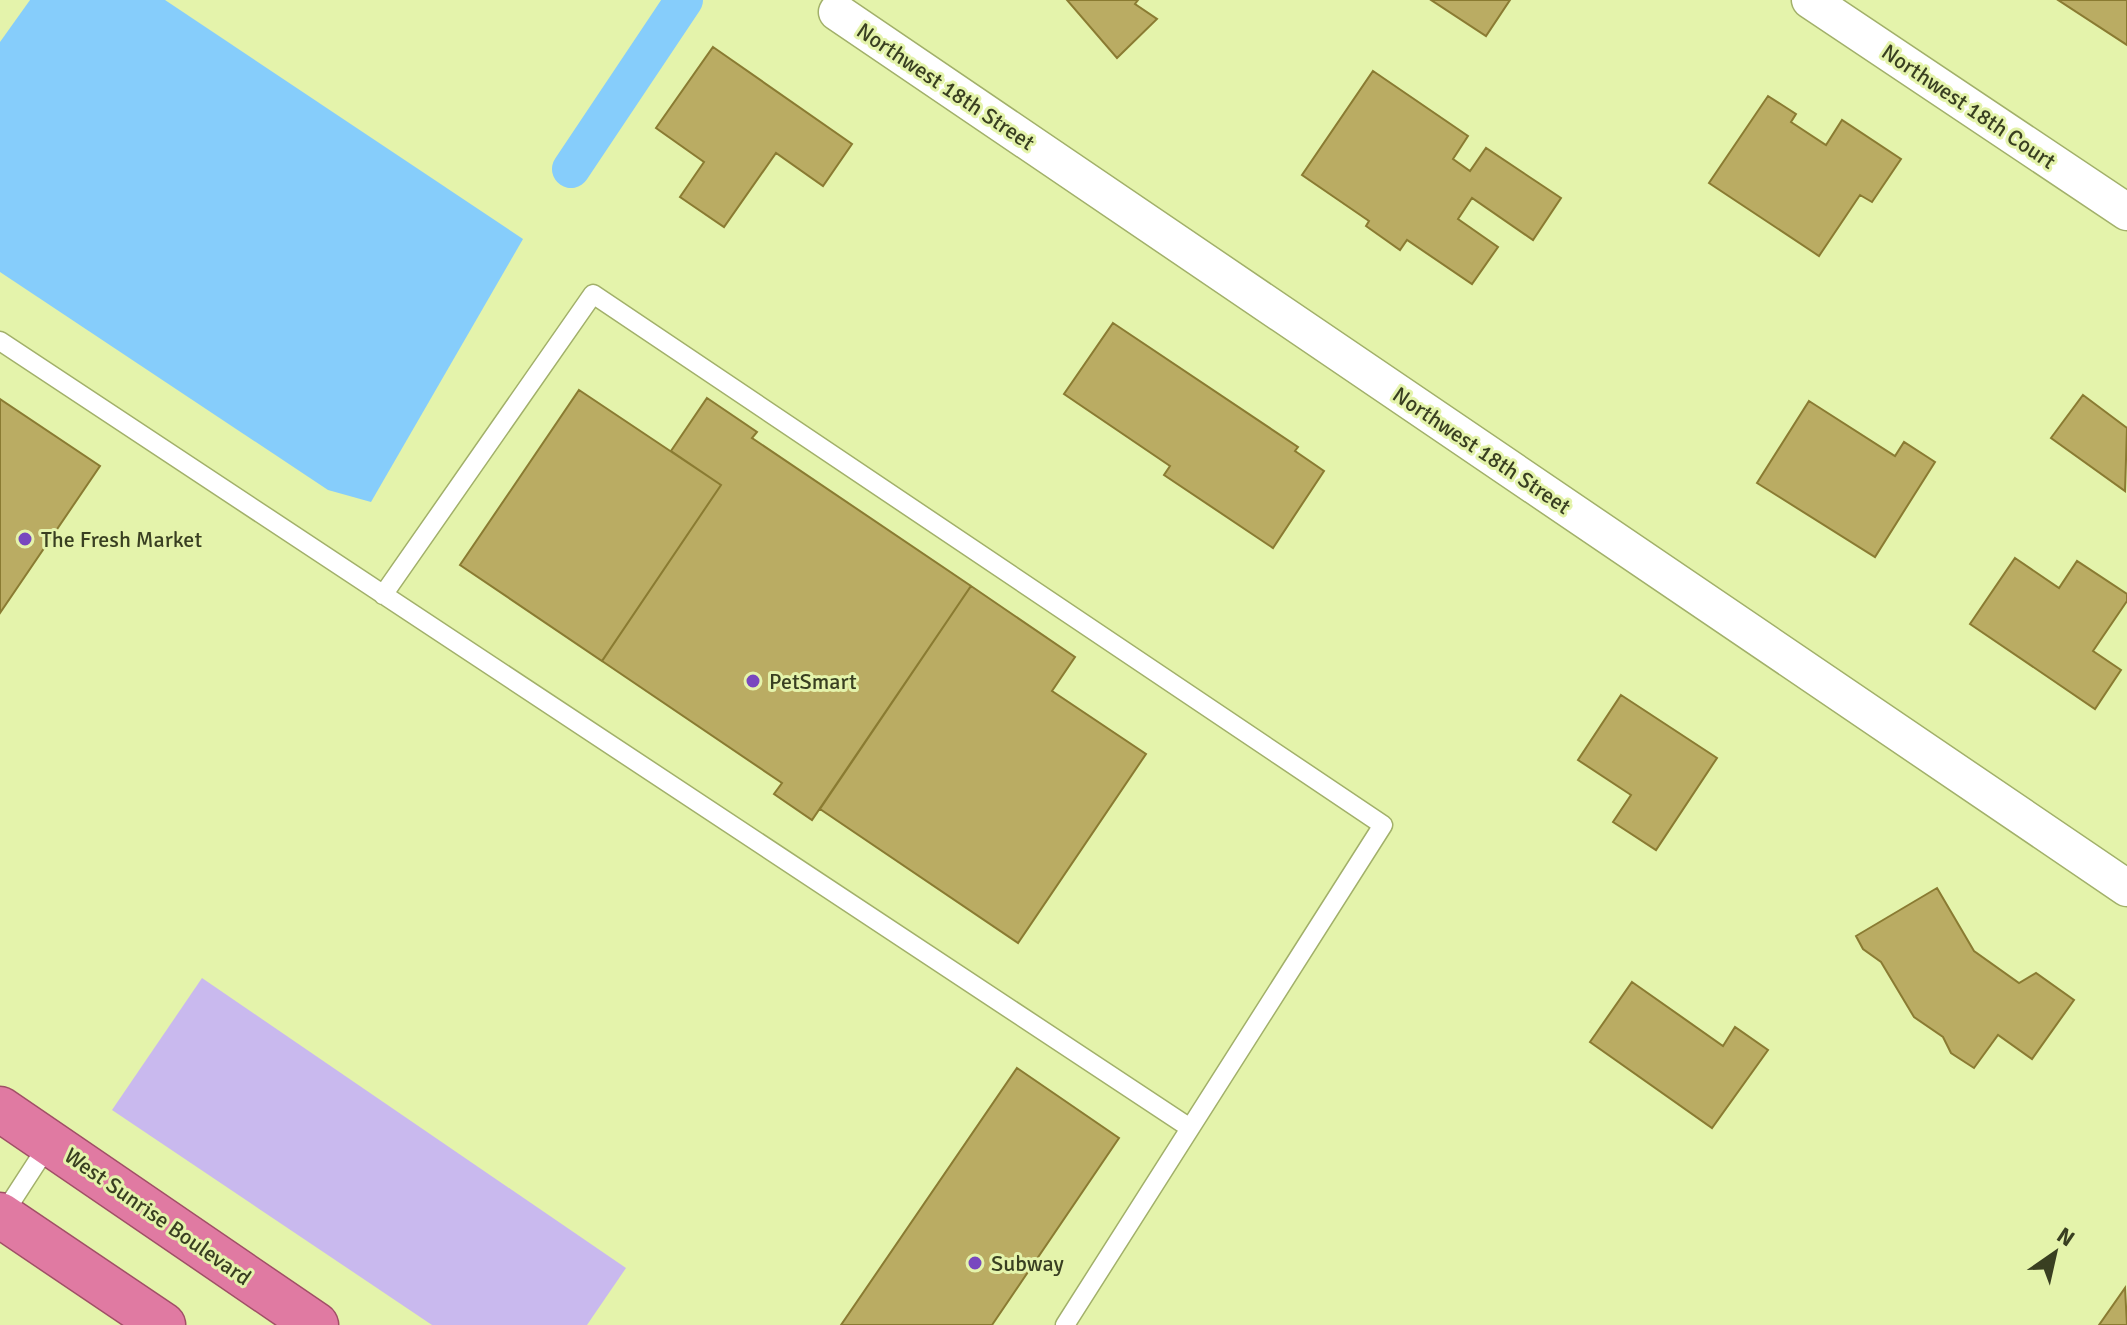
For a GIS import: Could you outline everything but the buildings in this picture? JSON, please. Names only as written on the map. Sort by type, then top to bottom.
[{"type":"highway","name":"West Sunrise Boulevard","points":[[1,1111],[316,1325]]},
{"type":"highway","points":[[1,1216],[163,1325]]},
{"type":"street","name":"Northwest 18th Court","points":[[1810,0],[2127,212]]},
{"type":"street","name":"Northwest 18th Street","points":[[837,12],[2127,888]]},
{"type":"lane","points":[[383,595],[593,294],[1383,825],[1065,1325]]},
{"type":"lane","points":[[0,341],[1190,1128]]},
{"type":"lane","points":[[1,1216],[50,1142]]},
{"type":"shaded area","points":[[202,978],[626,1268],[587,1325],[432,1325],[112,1110]]},
{"type":"water","points":[[30,0],[165,0],[523,239],[371,502],[328,490],[0,272],[0,42]]},
{"type":"waterway","points":[[571,169],[684,0]]},
{"type":"place","name":"The Fresh Market","points":[[25,539]]},
{"type":"place","name":"PetSmart","points":[[753,681]]},
{"type":"place","name":"Subway","points":[[975,1263]]}]
